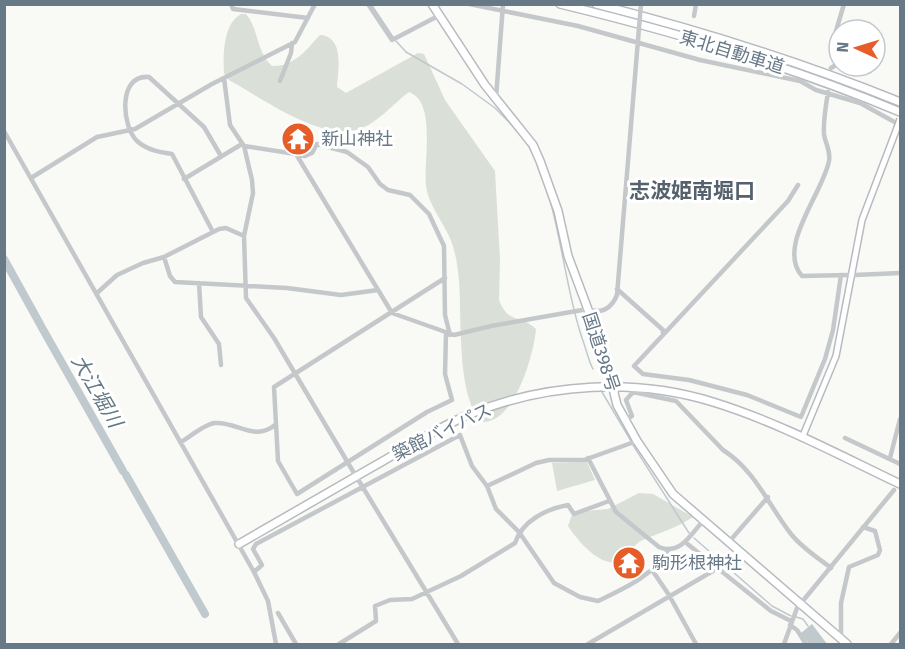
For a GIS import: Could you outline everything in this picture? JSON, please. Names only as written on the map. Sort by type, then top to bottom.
[{"type":"highway","name":"国道398号","points":[[432,4],[496,98],[532,145],[540,161],[558,211],[568,256],[633,443],[664,484],[703,521],[798,608],[844,642]]},
{"type":"highway","name":"東北自動車道","points":[[560,4],[716,46],[791,70],[900,112]]},
{"type":"highway","name":"東北自動車道","points":[[596,4],[719,38],[791,61],[900,102]]},
{"type":"highway","name":"築館バイパス","points":[[239,544],[426,436],[472,413],[507,401],[549,392],[613,387],[667,391],[712,402],[802,438],[900,484]]},
{"type":"main road","points":[[802,438],[836,356],[862,219],[899,126],[900,118]]},
{"type":"street","points":[[231,4],[233,9],[308,18]]},
{"type":"street","points":[[31,178],[105,133],[130,132],[225,78],[292,44],[301,34],[315,4]]},
{"type":"street","points":[[368,4],[393,40],[440,15]]},
{"type":"street","points":[[469,4],[503,7],[700,60],[800,81],[860,103],[899,126]]},
{"type":"street","points":[[296,154],[392,313],[448,334],[588,309],[596,312],[609,308],[614,303],[617,289],[641,4]]},
{"type":"street","points":[[694,16],[696,4]]},
{"type":"street","points":[[496,98],[503,7]]},
{"type":"street","points":[[280,81],[291,53],[292,44]]},
{"type":"street","points":[[213,232],[172,154],[144,146],[130,132],[125,98],[128,88],[138,79],[149,77],[204,127],[221,156]]},
{"type":"street","points":[[225,78],[230,125],[243,145],[252,193],[244,236],[244,286],[250,305],[274,338],[354,473]]},
{"type":"street","points":[[825,90],[824,135],[829,158],[813,204],[798,231],[794,256],[798,271],[802,276],[848,275]]},
{"type":"street","points":[[4,131],[254,572],[268,601],[276,645]]},
{"type":"street","points":[[184,179],[243,145],[305,156],[312,153],[317,144],[347,152],[368,167],[380,184],[388,190],[410,195],[429,214],[442,237],[446,278],[445,315],[448,334],[445,374],[452,400],[427,412],[297,494],[278,461],[274,425],[274,387],[446,278]]},
{"type":"street","points":[[798,185],[788,201],[634,366],[643,374],[689,380],[747,395],[801,417],[825,359],[833,330],[841,275]]},
{"type":"street","points":[[97,293],[117,275],[143,263],[165,257],[213,232],[226,228],[244,236]]},
{"type":"street","points":[[165,257],[170,276],[175,282],[287,288],[341,295],[378,290]]},
{"type":"street","points":[[855,275],[900,273]]},
{"type":"street","points":[[199,283],[201,317],[219,344],[221,365]]},
{"type":"street","points":[[617,289],[663,330],[663,335]]},
{"type":"street","points":[[624,420],[632,416],[626,400],[633,392],[671,398],[723,450],[732,456],[768,497],[792,536],[831,568]]},
{"type":"street","points":[[890,458],[900,419]]},
{"type":"street","points":[[181,442],[213,423],[230,425],[251,432],[267,430],[274,425]]},
{"type":"street","points":[[254,572],[262,566],[254,550],[255,545],[361,484],[460,435],[472,466],[487,486],[496,509],[519,532],[554,583],[591,600],[598,601],[624,590],[652,570],[669,549],[686,542],[703,521]]},
{"type":"street","points":[[845,438],[900,464]]},
{"type":"street","points":[[487,486],[549,460],[588,458],[633,443]]},
{"type":"street","points":[[588,458],[616,512],[659,547],[669,549]]},
{"type":"street","points":[[361,484],[458,645]]},
{"type":"street","points":[[784,645],[798,608],[894,490]]},
{"type":"street","points":[[728,543],[768,497]]},
{"type":"street","points":[[339,645],[376,621],[375,606],[390,600],[412,599],[461,576],[515,543],[519,532],[542,514],[568,505],[574,514],[609,501]]},
{"type":"street","points":[[844,642],[841,603],[849,567],[878,555],[880,550],[875,531],[863,527]]},
{"type":"street","points":[[686,542],[771,611],[791,622],[806,645]]},
{"type":"street","points":[[588,645],[669,594],[717,568]]},
{"type":"street","points":[[652,570],[669,594],[696,645]]},
{"type":"street","points":[[278,613],[296,645]]},
{"type":"street","points":[[891,645],[900,633]]},
{"type":"shaded area","points":[[241,14],[246,14],[250,20],[263,54],[272,66],[280,66],[293,61],[320,35],[328,37],[337,48],[339,64],[337,87],[346,93],[418,53],[424,54],[445,100],[495,171],[500,260],[499,300],[506,313],[536,329],[521,385],[505,411],[494,419],[483,422],[474,411],[468,396],[462,356],[459,281],[455,252],[427,192],[426,120],[418,98],[409,92],[377,119],[356,130],[324,129],[290,115],[229,80],[224,73],[227,32]]},
{"type":"shaded area","points":[[587,462],[595,480],[557,491],[552,463]]},
{"type":"shaded area","points":[[639,493],[653,494],[693,517],[674,528],[640,542],[623,559],[616,562],[608,562],[592,553],[568,526],[573,512],[608,509]]},
{"type":"shaded area","points":[[812,624],[827,644],[809,644],[801,633]]},
{"type":"waterway","points":[[371,4],[393,37]]},
{"type":"waterway","points":[[396,41],[406,52],[462,84],[495,108],[515,128]]},
{"type":"waterway","points":[[527,143],[546,187],[575,315],[593,369]]},
{"type":"waterway","name":"大江堀川","points":[[4,259],[40,324]]},
{"type":"waterway","name":"大江堀川","points":[[41,326],[123,471]]},
{"type":"waterway","points":[[602,392],[631,441]]},
{"type":"waterway","points":[[633,445],[689,533]]},
{"type":"waterway","name":"大江堀川","points":[[126,475],[205,614]]},
{"type":"waterway","points":[[694,538],[772,606],[791,616]]},
{"type":"waterway","points":[[796,617],[803,619],[808,626]]},
{"type":"place","name":"新山神社","points":[[298,139]]},
{"type":"place","name":"駒形根神社","points":[[629,563]]},
{"type":"district","name":"志波姫南堀口","points":[[692,191]]}]
